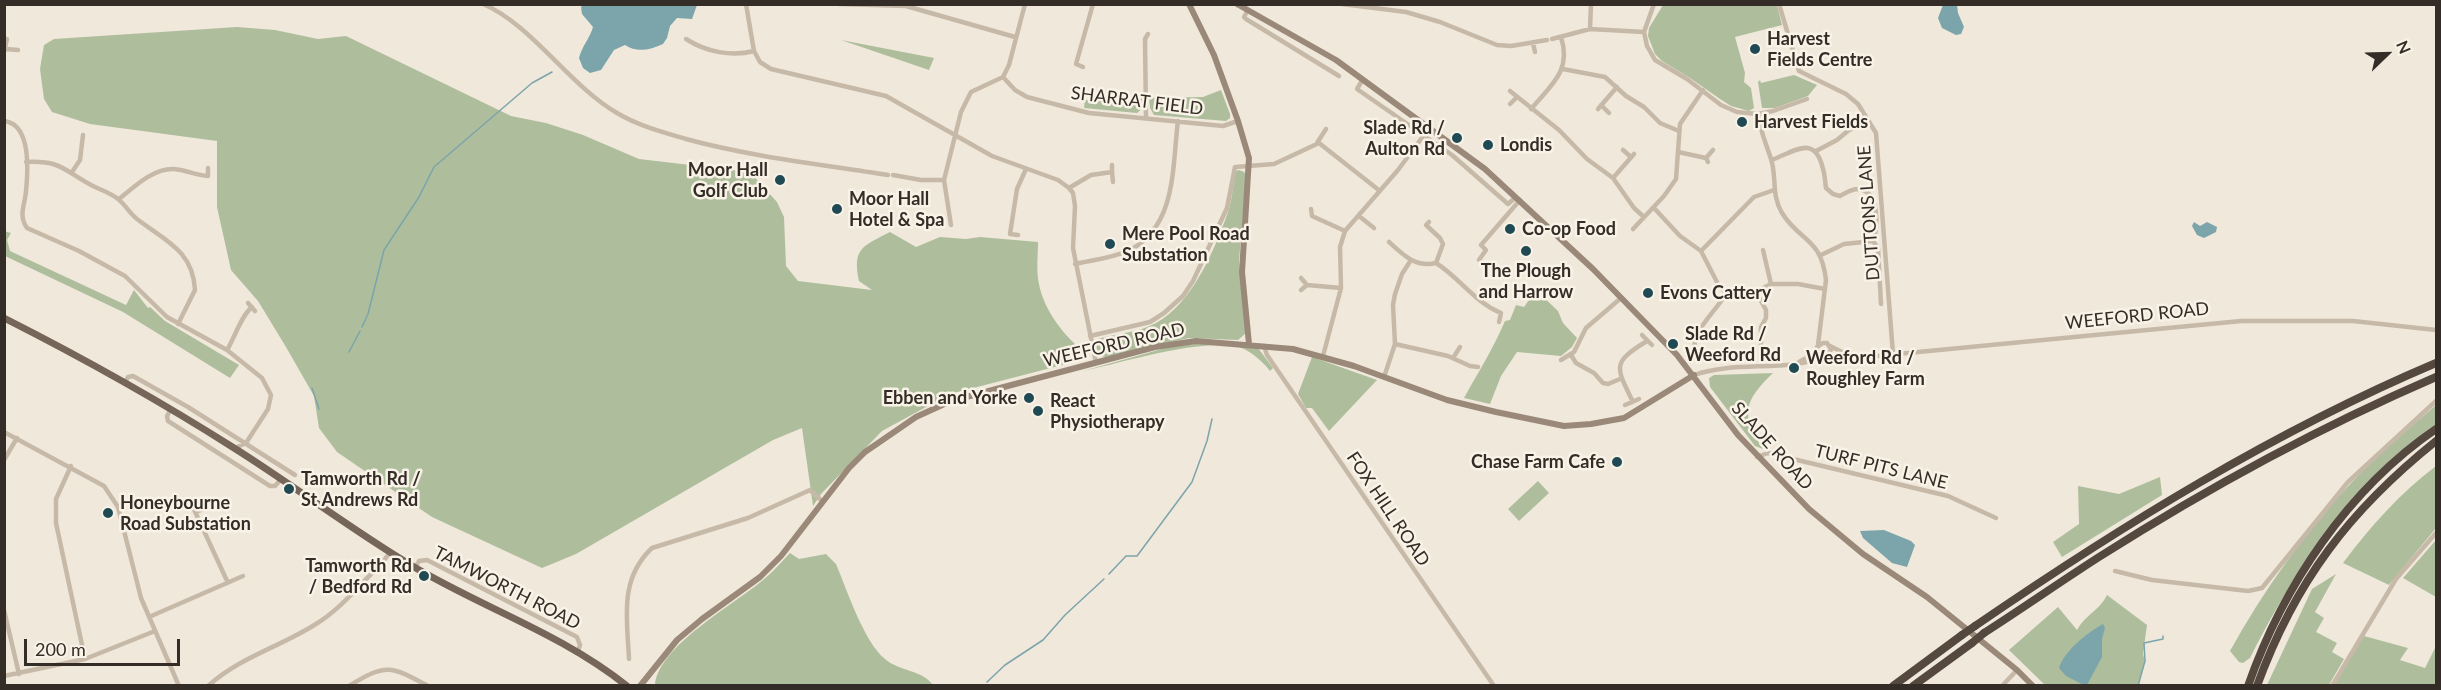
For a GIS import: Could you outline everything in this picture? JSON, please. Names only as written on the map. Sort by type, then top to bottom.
[{"type":"highway","points":[[1893,686],[1962,635],[2091,548],[2294,431],[2436,363]]},
{"type":"highway","points":[[1913,686],[1984,633],[2162,519],[2295,443],[2436,377]]},
{"type":"highway","points":[[2248,686],[2258,658],[2287,599],[2319,546],[2370,487],[2436,429]]},
{"type":"highway","points":[[2258,686],[2293,605],[2328,549],[2376,493],[2436,441]]},
{"type":"main road","name":"TAMWORTH ROAD","points":[[4,318],[171,409],[415,568],[578,651],[627,686]]},
{"type":"street","points":[[483,4],[503,16],[586,90],[616,113],[648,128],[729,150],[921,180],[944,180]]},
{"type":"street","points":[[746,4],[754,51],[760,62],[771,69],[886,96],[992,156],[1058,180],[1069,188],[1075,199],[1072,249],[1096,363]]},
{"type":"street","points":[[839,4],[906,6],[1015,37]]},
{"type":"street","points":[[951,225],[944,180],[954,135],[968,96],[976,89],[1003,77],[1009,65],[1025,4]]},
{"type":"street","points":[[1076,64],[1093,4]]},
{"type":"street","points":[[1189,4],[1214,55],[1239,121],[1246,147],[1248,166],[1242,272],[1249,344]]},
{"type":"street","name":"SLADE ROAD","points":[[1237,4],[1336,60],[1459,147],[1518,199],[1677,355],[1757,456],[1798,499],[1838,535],[1927,597],[2017,670],[2033,686]]},
{"type":"street","points":[[1342,4],[1406,12],[1440,22],[1467,35],[1497,45],[1533,43],[1590,29],[1644,32]]},
{"type":"street","points":[[1590,29],[1591,4]]},
{"type":"street","points":[[1654,4],[1644,32],[1647,46],[1655,60],[1729,109],[1758,114],[1803,102]]},
{"type":"street","name":"DUTTONS LANE","points":[[1779,4],[1799,71],[1846,94],[1858,104],[1876,133],[1893,354]]},
{"type":"street","points":[[1248,10],[1244,17],[1246,19],[1339,76]]},
{"type":"street","points":[[1146,117],[1145,39],[1148,34]]},
{"type":"street","points":[[1531,109],[1563,69],[1564,55],[1561,37]]},
{"type":"street","points":[[7,39],[5,51],[18,50]]},
{"type":"street","points":[[686,39],[695,45],[715,51],[740,55],[754,51]]},
{"type":"street","points":[[1533,43],[1535,52]]},
{"type":"street","points":[[1330,69],[1336,60]]},
{"type":"street","points":[[1069,63],[1083,67]]},
{"type":"street","points":[[1563,69],[1599,74],[1644,107],[1660,123],[1679,130]]},
{"type":"street","name":"SHARRAT FIELD","points":[[1003,77],[1015,90],[1027,97],[1089,113],[1223,126],[1239,121]]},
{"type":"street","name":"SLADE ROAD","points":[[1363,79],[1357,89],[1452,155],[1508,204],[1518,199]]},
{"type":"street","points":[[1609,113],[1600,107],[1617,87]]},
{"type":"street","points":[[1633,229],[1668,192],[1676,179],[1679,130],[1684,117],[1703,90]]},
{"type":"street","points":[[1510,91],[1559,130],[1572,146],[1613,178],[1634,208],[1644,217]]},
{"type":"street","points":[[1510,104],[1516,97]]},
{"type":"street","points":[[1394,114],[1400,105]]},
{"type":"street","points":[[1758,114],[1762,138],[1772,160],[1773,190],[1782,212],[1821,255],[1825,271],[1825,289],[1817,352],[1827,355],[1828,344],[1821,328]]},
{"type":"street","points":[[4,121],[15,124],[22,133],[26,162],[26,190],[22,213],[27,228],[80,251],[125,276],[160,311],[178,324],[227,351],[262,378],[271,395],[268,409],[246,443],[234,448]]},
{"type":"street","points":[[1075,264],[1128,251],[1146,239],[1159,224],[1168,204],[1178,121]]},
{"type":"street","points":[[1849,121],[1852,129]]},
{"type":"street","points":[[1772,160],[1803,147],[1815,151],[1862,125]]},
{"type":"street","points":[[1090,336],[1150,322],[1164,313],[1183,296],[1193,281],[1227,208],[1233,169],[1238,166],[1274,164],[1317,143],[1326,129]]},
{"type":"street","points":[[72,172],[80,160],[83,135]]},
{"type":"street","points":[[1323,356],[1341,288],[1339,258],[1345,231],[1424,135]]},
{"type":"street","points":[[1317,143],[1380,191]]},
{"type":"street","points":[[1452,155],[1459,147]]},
{"type":"street","points":[[1613,178],[1633,155],[1623,150]]},
{"type":"street","points":[[1678,152],[1707,160],[1713,150]]},
{"type":"street","points":[[1815,151],[1822,166],[1826,188],[1833,194],[1840,196],[1856,189],[1870,195],[1874,201],[1876,232],[1872,241]]},
{"type":"street","points":[[26,162],[49,162],[72,172],[119,199],[135,218],[174,244],[189,266],[195,284],[194,296],[178,324]]},
{"type":"street","points":[[1112,165],[1113,182]]},
{"type":"street","points":[[119,199],[144,179],[165,170],[208,176],[208,168]]},
{"type":"street","points":[[1010,234],[1017,189],[1026,169]]},
{"type":"street","points":[[1069,188],[1091,175],[1112,172]]},
{"type":"street","points":[[1701,251],[1754,196],[1773,190]]},
{"type":"street","points":[[1479,260],[1486,250],[1481,244],[1518,199]]},
{"type":"street","points":[[1654,208],[1680,236],[1701,251],[1718,284],[1726,293],[1743,298],[1772,284],[1798,284],[1825,289]]},
{"type":"street","points":[[1311,209],[1309,217],[1345,231]]},
{"type":"street","points":[[1359,216],[1374,228]]},
{"type":"street","points":[[1421,220],[1428,223],[1443,244],[1436,263]]},
{"type":"street","points":[[1003,234],[1018,235]]},
{"type":"street","points":[[1821,255],[1844,244],[1872,241]]},
{"type":"street","points":[[1872,241],[1878,248],[1881,304]]},
{"type":"street","points":[[1389,242],[1411,260],[1428,265],[1436,263],[1457,278],[1476,299],[1504,314],[1499,322]]},
{"type":"street","points":[[1763,250],[1763,258],[1772,284]]},
{"type":"street","points":[[1755,260],[1763,258]]},
{"type":"street","points":[[1384,377],[1395,344],[1393,305],[1400,280],[1411,260]]},
{"type":"street","points":[[1301,278],[1307,285],[1341,288]]},
{"type":"street","points":[[1301,290],[1307,285]]},
{"type":"street","points":[[1756,292],[1766,310],[1766,318],[1761,327],[1761,358]]},
{"type":"street","points":[[1695,356],[1693,346],[1706,319],[1726,293]]},
{"type":"street","points":[[1873,295],[1880,294]]},
{"type":"street","points":[[1561,360],[1571,355],[1586,328],[1621,298]]},
{"type":"street","points":[[227,351],[239,330],[243,316],[252,307]]},
{"type":"street","name":"WEEFORD ROAD","points":[[1828,344],[1842,352],[1866,357],[2241,321],[2353,321],[2436,330]]},
{"type":"street","points":[[1633,402],[1620,379],[1620,367],[1623,358],[1629,352],[1649,343],[1642,335]]},
{"type":"street","name":"WEEFORD ROAD","points":[[640,686],[683,635],[760,577],[781,556],[822,501],[865,452],[916,417],[951,401],[1182,342],[1211,340],[1293,349],[1323,356],[1447,400],[1564,426],[1591,424],[1624,417],[1694,375],[1721,367],[1807,363],[1842,352]]},
{"type":"street","points":[[1395,344],[1453,358],[1478,367]]},
{"type":"street","points":[[1818,345],[1828,344]]},
{"type":"street","name":"FOX HILL ROAD","points":[[1264,346],[1274,365],[1494,686]]},
{"type":"street","points":[[1684,346],[1693,346]]},
{"type":"street","points":[[1453,358],[1460,347]]},
{"type":"street","name":"WEEFORD ROAD","points":[[1796,364],[1817,352]]},
{"type":"street","points":[[1571,355],[1576,363],[1594,373],[1603,383],[1608,384],[1620,379]]},
{"type":"street","points":[[1753,358],[1768,358]]},
{"type":"street","name":"TAMWORTH ROAD","points":[[125,383],[128,377],[133,376],[295,475]]},
{"type":"street","points":[[1625,405],[1639,399]]},
{"type":"street","points":[[2115,571],[2152,580],[2248,591],[2262,588],[2348,482],[2436,401]]},
{"type":"street","points":[[171,409],[167,416],[168,421],[270,486],[275,486],[281,479]]},
{"type":"street","points":[[4,432],[71,466],[104,486],[114,497],[141,598],[179,686]]},
{"type":"street","points":[[4,459],[17,438]]},
{"type":"street","points":[[246,443],[247,457]]},
{"type":"street","name":"TURF PITS LANE","points":[[1757,456],[1768,453],[1927,490],[1948,496],[1996,518]]},
{"type":"street","points":[[289,470],[292,465]]},
{"type":"street","points":[[71,466],[56,499],[56,523],[85,659]]},
{"type":"street","points":[[629,659],[628,590],[634,570],[652,548],[748,518],[810,490],[822,501]]},
{"type":"street","points":[[192,505],[228,583]]},
{"type":"street","points":[[196,512],[206,508]]},
{"type":"street","points":[[2332,686],[2396,579],[2436,533]]},
{"type":"street","points":[[208,686],[237,663],[304,630],[332,613],[390,552]]},
{"type":"street","name":"TAMWORTH ROAD","points":[[415,568],[422,560],[437,565],[577,638],[580,645],[578,651]]},
{"type":"street","points":[[149,617],[243,576]]},
{"type":"street","points":[[4,610],[19,674]]},
{"type":"street","points":[[4,676],[85,659],[155,631]]},
{"type":"street","points":[[349,686],[372,672],[389,669],[401,672],[428,686]]},
{"type":"street","points":[[2002,686],[2017,670]]},
{"type":"green space","points":[[1663,5],[1777,5],[1782,25],[1735,37],[1745,73],[1744,82],[1751,88],[1754,108],[1749,111],[1731,106],[1662,61],[1655,54],[1648,36],[1649,28]]},
{"type":"green space","points":[[237,27],[275,30],[318,39],[346,36],[511,116],[546,123],[583,135],[639,159],[750,172],[777,202],[784,217],[786,266],[798,281],[872,290],[859,281],[857,261],[866,245],[890,232],[916,247],[940,237],[966,239],[980,237],[1038,242],[1038,274],[1041,292],[1052,317],[1075,344],[1074,362],[950,394],[882,431],[821,494],[813,506],[802,428],[773,440],[576,554],[542,568],[432,517],[337,452],[319,428],[314,396],[286,347],[258,301],[231,270],[217,207],[217,141],[90,124],[52,112],[44,99],[40,69],[44,45],[54,39]]},
{"type":"green space","points":[[841,40],[934,58],[929,70]]},
{"type":"green space","points":[[1794,75],[1817,85],[1808,96],[1775,108],[1762,108],[1758,82]]},
{"type":"green space","points":[[1221,90],[1230,114],[1230,118],[1226,121],[1154,115],[1150,108],[1149,98],[1203,97]]},
{"type":"green space","points":[[1099,93],[1143,98],[1143,108],[1137,113],[1084,108],[1085,100],[1098,101]]},
{"type":"green space","points":[[1239,170],[1246,175],[1239,261],[1246,333],[1238,340],[1189,338],[1106,357],[1100,356],[1094,346],[1098,339],[1142,329],[1156,323],[1181,303],[1201,274],[1223,227],[1236,171]]},
{"type":"green space","points":[[4,231],[11,233],[7,240],[10,251],[126,305],[134,290],[148,308],[150,307],[165,321],[239,365],[230,378],[123,312],[5,256]]},
{"type":"green space","points":[[1536,290],[1558,311],[1563,323],[1577,338],[1572,347],[1561,356],[1517,352],[1501,376],[1490,404],[1464,398],[1505,321],[1510,320],[1516,305],[1524,307]]},
{"type":"green space","points":[[1204,343],[1258,348],[1273,368],[1270,371],[1246,350],[1232,346],[1212,345],[1190,347],[1083,371],[1169,347]]},
{"type":"green space","points":[[1312,357],[1377,380],[1329,431],[1312,408],[1306,408],[1298,394]]},
{"type":"green space","points":[[1773,373],[1756,392],[1748,408],[1751,426],[1763,449],[1755,446],[1710,387],[1709,378],[1714,375]]},
{"type":"green space","points":[[2436,405],[2436,425],[2386,464],[2345,508],[2310,555],[2278,605],[2250,658],[2243,663],[2239,662],[2230,651],[2271,584],[2301,542],[2361,473]]},
{"type":"green space","points":[[2436,466],[2436,528],[2389,585],[2343,563],[2386,511]]},
{"type":"green space","points":[[2160,477],[2162,495],[2062,557],[2053,542],[2079,524],[2078,486],[2119,494]]},
{"type":"green space","points":[[1538,481],[1549,493],[1519,521],[1508,509]]},
{"type":"green space","points":[[2436,540],[2436,597],[2403,578]]},
{"type":"green space","points":[[790,553],[799,559],[826,554],[836,564],[863,628],[877,651],[891,663],[923,676],[933,685],[655,685],[659,670],[683,641],[763,580]]},
{"type":"green space","points":[[2336,574],[2315,612],[2324,618],[2316,632],[2337,643],[2332,652],[2344,659],[2329,685],[2267,685],[2312,589]]},
{"type":"green space","points":[[2107,595],[2147,625],[2143,654],[2145,661],[2138,685],[2045,685],[2009,650],[2058,607],[2077,630]]},
{"type":"green space","points":[[2364,636],[2408,648],[2400,660],[2425,668],[2436,646],[2436,685],[2334,686]]},
{"type":"water","points":[[583,5],[697,5],[692,19],[677,18],[670,26],[663,44],[644,50],[625,45],[614,50],[601,70],[590,73],[583,68],[579,58],[593,27],[582,14]]},
{"type":"water","points":[[1943,5],[1957,5],[1964,27],[1961,34],[1956,35],[1942,28],[1938,18]]},
{"type":"water","points":[[2194,222],[2200,226],[2207,222],[2217,227],[2216,232],[2204,238],[2197,235],[2192,226]]},
{"type":"water","points":[[1884,530],[1911,541],[1915,545],[1907,567],[1892,563],[1863,538],[1860,531]]},
{"type":"water","points":[[2103,624],[2105,628],[2102,639],[2102,657],[2087,685],[2084,685],[2066,676],[2059,668],[2066,655],[2077,643]]},
{"type":"waterway","points":[[362,327],[368,314],[384,250],[419,197],[434,167],[532,83],[552,72]]},
{"type":"waterway","points":[[349,352],[360,331]]},
{"type":"waterway","points":[[312,388],[319,409]]},
{"type":"waterway","points":[[1109,574],[1126,556],[1137,556],[1192,482],[1207,441],[1212,419]]},
{"type":"waterway","points":[[987,682],[1005,665],[1043,640],[1065,615],[1104,579]]},
{"type":"waterway","points":[[2138,686],[2145,661],[2144,643],[2163,639],[2163,636]]},
{"type":"railway","points":[[4,9],[6,4]]},
{"type":"place","name":"Harvest Fields Centre","points":[[1755,49]]},
{"type":"place","name":"Harvest Fields","points":[[1742,122]]},
{"type":"place","name":"Slade Rd / Aulton Rd","points":[[1457,138]]},
{"type":"place","name":"Londis","points":[[1488,145]]},
{"type":"place","name":"Moor Hall Golf Club","points":[[780,180]]},
{"type":"place","name":"Moor Hall Hotel & Spa","points":[[837,209]]},
{"type":"place","name":"Co-op Food","points":[[1510,229]]},
{"type":"place","name":"Mere Pool Road Substation","points":[[1110,244]]},
{"type":"place","name":"The Plough and Harrow","points":[[1526,251]]},
{"type":"place","name":"Evons Cattery","points":[[1648,293]]},
{"type":"place","name":"Slade Rd / Weeford Rd","points":[[1673,344]]},
{"type":"place","name":"Weeford Rd / Roughley Farm","points":[[1794,368]]},
{"type":"place","name":"Ebben and Yorke","points":[[1029,398]]},
{"type":"place","name":"React Physiotherapy","points":[[1038,411]]},
{"type":"place","name":"Chase Farm Cafe","points":[[1617,462]]},
{"type":"place","name":"Tamworth Rd / St Andrews Rd","points":[[289,489]]},
{"type":"place","name":"Honeybourne Road Substation","points":[[108,513]]},
{"type":"place","name":"Tamworth Rd / Bedford Rd","points":[[424,576]]}]
